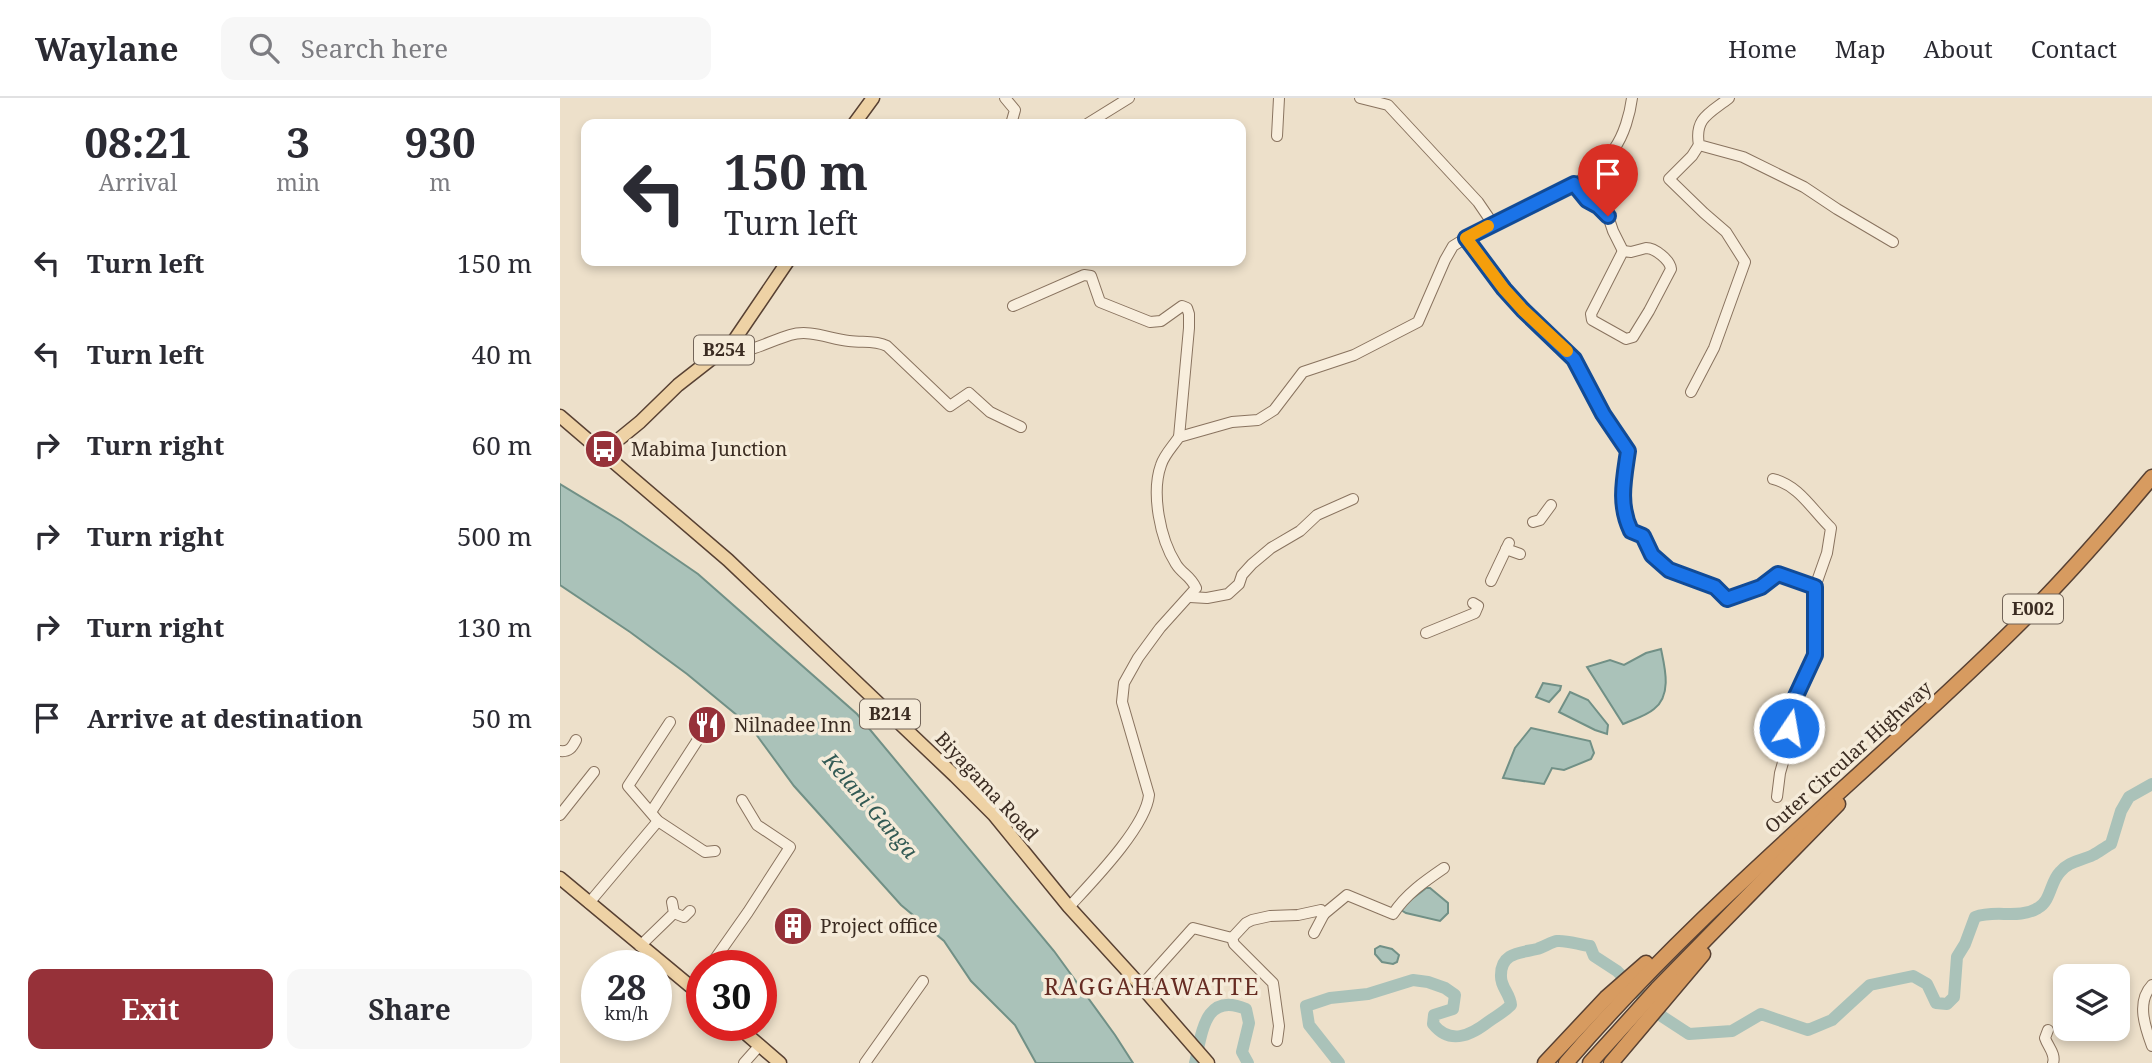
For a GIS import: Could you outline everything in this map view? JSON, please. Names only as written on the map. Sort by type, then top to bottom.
[{"type":"highway","name":"Outer Circular Highway","points":[[1566,1063],[1652,969],[1836,806],[2021,622],[2152,477]]},
{"type":"highway","name":"Outer Circular Highway","points":[[1908,735],[1950,703],[2035,620],[2152,490]]},
{"type":"highway","name":"Outer Circular Highway","points":[[1590,1063],[1751,883]]},
{"type":"highway","points":[[1545,1063],[1606,999],[1751,883]]},
{"type":"highway","points":[[1612,1063],[1751,883]]},
{"type":"main road","points":[[858,119],[873,98]]},
{"type":"main road","name":"B254","points":[[602,453],[640,422],[678,385],[733,342],[785,266]]},
{"type":"main road","name":"Biyagama Road","points":[[560,416],[728,560],[955,775],[994,815],[1069,907],[1208,1063]]},
{"type":"main road","points":[[560,878],[686,983]]},
{"type":"main road","points":[[756,1041],[780,1063]]},
{"type":"street","points":[[1005,98],[1015,110],[1012,119]]},
{"type":"street","points":[[1095,119],[1129,98]]},
{"type":"street","points":[[1277,136],[1279,98]]},
{"type":"street","points":[[1360,98],[1390,102],[1478,202],[1493,224]]},
{"type":"street","points":[[1179,437],[1232,422],[1258,420],[1274,410],[1303,372],[1354,355],[1418,322],[1453,246],[1587,176],[1615,147],[1630,113],[1632,98]]},
{"type":"street","points":[[1691,392],[1714,348],[1745,262],[1726,232],[1669,179],[1699,145],[1696,131],[1702,120],[1729,98]]},
{"type":"street","points":[[1699,145],[1743,157],[1804,187],[1893,242]]},
{"type":"street","points":[[1574,184],[1587,200],[1608,216],[1623,251]]},
{"type":"street","points":[[1466,238],[1504,289],[1574,359],[1603,414],[1628,451],[1621,494],[1625,520],[1631,531],[1643,536],[1652,555],[1669,570],[1715,587],[1727,599],[1761,587],[1778,574],[1815,587]]},
{"type":"street","points":[[1653,248],[1671,265],[1649,311],[1630,339],[1592,320],[1591,317],[1623,251],[1653,248]]},
{"type":"street","points":[[1013,306],[1084,275],[1091,276],[1100,302],[1150,322],[1161,321],[1181,306],[1187,308],[1189,314],[1179,437],[1161,464],[1156,505],[1165,541],[1177,565],[1192,579],[1196,588],[1160,628],[1124,683],[1122,702],[1149,803],[1111,861],[1069,907]]},
{"type":"street","points":[[722,352],[732,354],[748,351],[793,334],[878,342],[887,346],[950,406],[969,393],[990,412],[1021,427]]},
{"type":"street","points":[[1773,480],[1785,482],[1793,488],[1831,528],[1827,553],[1815,587],[1815,655],[1789,711],[1788,745],[1777,797]]},
{"type":"street","points":[[1190,597],[1207,598],[1228,594],[1239,584],[1242,575],[1252,564],[1271,548],[1300,531],[1317,515],[1353,499]]},
{"type":"street","points":[[1534,522],[1540,520],[1550,505]]},
{"type":"street","points":[[1491,581],[1508,546],[1520,554]]},
{"type":"street","points":[[1426,633],[1475,613],[1478,606],[1473,603]]},
{"type":"street","points":[[670,722],[628,786],[658,821],[705,852],[715,851]]},
{"type":"street","points":[[560,751],[571,749],[576,740]]},
{"type":"street","points":[[652,812],[697,741]]},
{"type":"street","points":[[560,815],[594,772]]},
{"type":"street","points":[[721,950],[790,846],[757,825],[742,800]]},
{"type":"street","points":[[589,903],[658,821]]},
{"type":"street","points":[[1314,933],[1324,914],[1347,895],[1392,914],[1419,886],[1444,868]]},
{"type":"street","points":[[673,902],[674,913]]},
{"type":"street","points":[[1232,938],[1252,920],[1319,910],[1324,914]]},
{"type":"street","points":[[674,913],[684,917],[690,911]]},
{"type":"street","points":[[640,946],[674,913]]},
{"type":"street","points":[[1142,986],[1194,928],[1232,938]]},
{"type":"street","points":[[1232,938],[1234,944],[1273,983],[1279,1026],[1277,1041]]},
{"type":"street","points":[[865,1063],[923,981]]},
{"type":"street","points":[[2152,985],[2147,990],[2143,1016],[2152,1046]]},
{"type":"street","points":[[2048,1030],[2045,1038],[2052,1052],[2053,1063]]},
{"type":"street","points":[[744,1063],[761,1045]]},
{"type":"water","name":"Kelani Ganga","points":[[560,484],[621,521],[698,574],[857,714],[1054,951],[1133,1063],[1036,1063],[1015,1025],[971,981],[944,941],[901,905],[794,786],[750,726],[687,674],[560,585]]},
{"type":"water","points":[[1661,649],[1666,681],[1660,703],[1643,716],[1623,724],[1587,667],[1610,660],[1624,665],[1646,653]]},
{"type":"water","points":[[1543,683],[1561,686],[1549,702],[1536,697]]},
{"type":"water","points":[[1570,692],[1588,700],[1608,725],[1607,734],[1559,712]]},
{"type":"water","points":[[1531,728],[1590,741],[1594,753],[1591,759],[1564,770],[1552,768],[1544,784],[1503,778],[1515,748]]},
{"type":"water","points":[[1426,888],[1430,888],[1448,903],[1448,913],[1440,921],[1401,910]]},
{"type":"water","points":[[1380,946],[1392,949],[1399,955],[1397,962],[1382,962],[1375,954],[1375,949]]},
{"type":"waterway","points":[[1339,1063],[1309,1025],[1306,1006],[1330,998],[1368,994],[1413,980],[1428,982],[1455,995],[1453,1009],[1434,1015],[1433,1024],[1446,1035],[1460,1036],[1481,1027],[1511,1005],[1501,979],[1502,967],[1508,958],[1557,941],[1590,946],[1594,956],[1617,971],[1663,1017],[1689,1034],[1732,1031],[1761,1014],[1808,1030],[1832,1020],[1870,985],[1913,976],[1927,984],[1936,1003],[1947,1004],[1954,997],[1957,957],[1975,917],[2030,912],[2042,905],[2064,868],[2111,844],[2121,811],[2129,797],[2152,784]]},
{"type":"waterway","points":[[1195,1063],[1207,1018],[1221,1006],[1232,1005],[1246,1009],[1249,1023],[1242,1052],[1248,1063]]},
{"type":"slow traffic","points":[[1488,226],[1466,238],[1504,289],[1567,351]]},
{"type":"place","name":"Mabima Junction","points":[[604,449]]},
{"type":"place","name":"Nilnadee Inn","points":[[707,725]]},
{"type":"place","name":"Project office","points":[[793,926]]},
{"type":"district","name":"RAGGAHAWATTE","points":[[1152,987]]},
{"type":"route","points":[[1608,216],[1587,200],[1574,184],[1466,238],[1504,289],[1574,359],[1603,414],[1628,451],[1621,494],[1625,520],[1631,531],[1643,536],[1652,555],[1669,570],[1715,587],[1727,599],[1761,587],[1778,574],[1815,587],[1815,655],[1789,711],[1789,728]]}]
